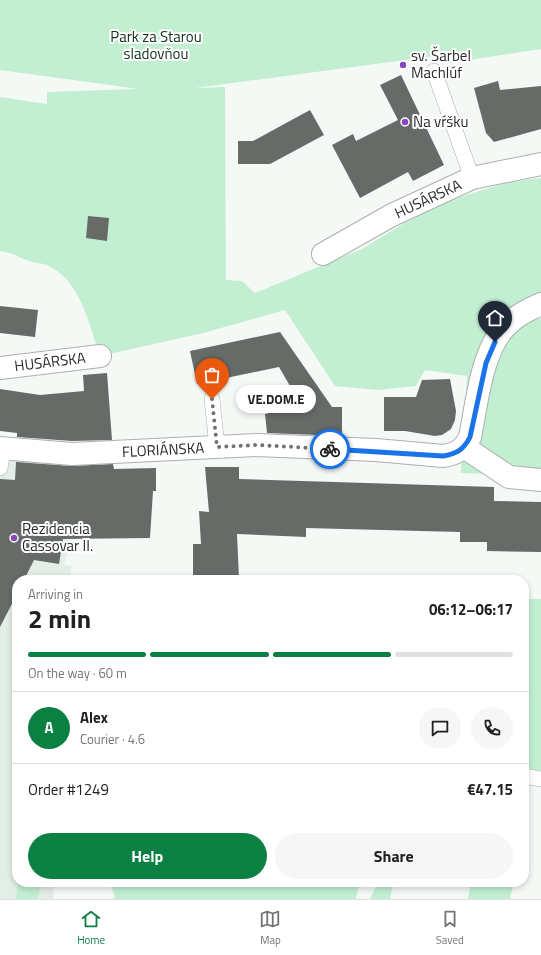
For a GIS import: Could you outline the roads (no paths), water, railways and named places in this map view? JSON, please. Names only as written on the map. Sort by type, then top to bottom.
[{"type":"street","name":"HUSÁRSKA","points":[[322,254],[392,215],[472,178],[541,164]]},
{"type":"street","points":[[541,304],[514,319],[505,326],[495,342],[486,363],[470,437],[464,448],[509,477],[541,480]]},
{"type":"street","name":"HUSÁRSKA","points":[[0,368],[100,356]]},
{"type":"street","name":"FLORIÁNSKA","points":[[1,455],[72,454],[257,445],[376,450],[443,456],[452,455],[464,448]]},
{"type":"lane","points":[[434,71],[472,178]]},
{"type":"lane","points":[[212,399],[217,447]]},
{"type":"lane","points":[[529,777],[541,779]]},
{"type":"place","name":"sv. Šarbel Machlúf","points":[[403,65]]},
{"type":"place","name":"Na vŕšku","points":[[405,122]]},
{"type":"place","name":"VE.DOM.E","points":[[212,399]]},
{"type":"place","name":"Rezidencia Cassovar II.","points":[[14,538]]},
{"type":"park label","name":"Park za Starou sladovňou","points":[[156,46]]}]
